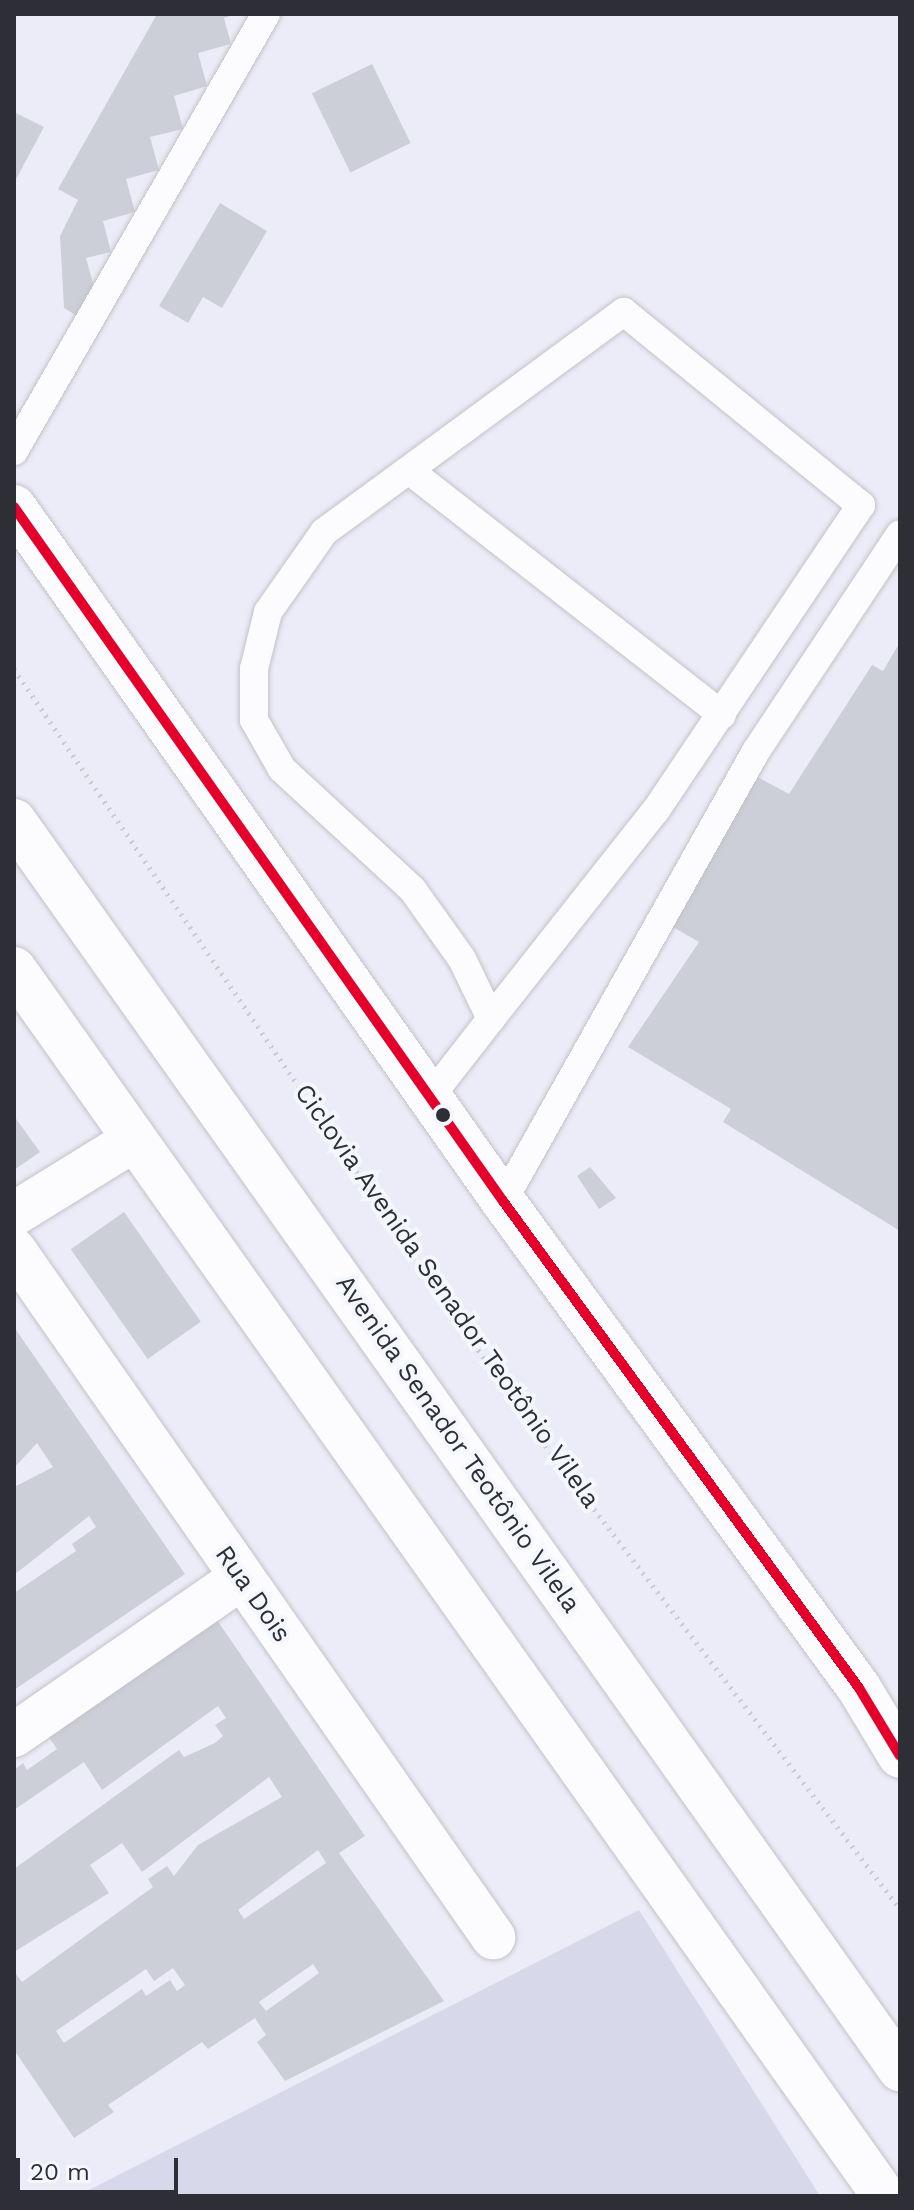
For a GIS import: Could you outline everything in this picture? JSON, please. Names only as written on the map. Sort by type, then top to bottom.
[{"type":"main road","points":[[14,507],[503,1201],[859,1688],[900,1756]]},
{"type":"main road","name":"Avenida Senador Teotônio Vilela","points":[[14,821],[900,2069]]},
{"type":"main road","points":[[14,969],[132,1141],[884,2196]]},
{"type":"main road","points":[[14,1214],[132,1141]]},
{"type":"main road","name":"Rua Dois","points":[[14,1250],[493,1937]]},
{"type":"main road","points":[[14,1735],[242,1577]]},
{"type":"lane","points":[[14,451],[266,14]]},
{"type":"lane","points":[[430,1097],[491,1019],[722,715],[861,505],[624,312],[324,532],[268,612],[254,669],[254,720],[282,769],[412,889],[462,959],[491,1019]]},
{"type":"lane","points":[[410,471],[722,715]]},
{"type":"lane","points":[[503,1201],[756,751],[900,534]]},
{"type":"path","name":"Ciclovia Avenida Senador Teotônio Vilela","points":[[14,669],[526,1420],[900,1909]]},
{"type":"shaded area","points":[[639,1910],[820,2196],[77,2196]]},
{"type":"building","points":[[157,14],[236,14],[224,18],[231,44],[198,53],[207,86],[174,96],[183,129],[150,137],[159,170],[126,179],[135,212],[103,221],[111,252],[86,258],[95,290],[77,316],[64,308],[60,236],[78,200],[58,189]]},
{"type":"building","points":[[372,64],[411,143],[350,172],[312,93]]},
{"type":"building","points":[[14,112],[44,127],[14,183]]},
{"type":"building","points":[[220,203],[267,231],[222,308],[203,297],[188,323],[159,306]]},
{"type":"building","points":[[900,642],[900,1231],[723,1122],[731,1109],[628,1047],[699,942],[664,922],[750,773],[789,794],[872,665],[883,671]]},
{"type":"building","points":[[14,1116],[40,1152],[14,1170]]},
{"type":"building","points":[[590,1167],[616,1198],[599,1209],[577,1176]]},
{"type":"building","points":[[124,1212],[201,1322],[148,1359],[71,1249]]},
{"type":"building","points":[[14,1327],[185,1574],[14,1690],[14,1593],[76,1551],[72,1544],[96,1527],[89,1516],[14,1575],[14,1487],[53,1467],[37,1443],[14,1468]]},
{"type":"building","points":[[217,1620],[365,1836],[339,1853],[444,2001],[285,2081],[257,2042],[266,2035],[255,2018],[208,2049],[202,2042],[108,2105],[114,2112],[74,2138],[14,2050],[14,1971],[22,1982],[153,1887],[148,1879],[167,1866],[174,1876],[198,1845],[282,1797],[269,1777],[142,1872],[122,1843],[90,1865],[109,1893],[14,1952],[14,1869],[179,1750],[184,1757],[215,1743],[223,1736],[215,1725],[226,1718],[218,1706],[102,1790],[84,1762],[14,1810],[14,1770],[23,1763],[27,1770],[57,1749],[48,1736]],"holes":[[[318,1850],[326,1863],[244,1919],[238,1910]],[[313,1964],[319,1973],[266,2011],[259,2002]],[[173,1968],[185,1985],[177,1991],[170,1980],[146,1996],[142,1989],[64,2043],[56,2031],[146,1969],[154,1981]]]},
{"type":"transit line","points":[[14,507],[503,1201],[859,1688],[900,1756]]}]
